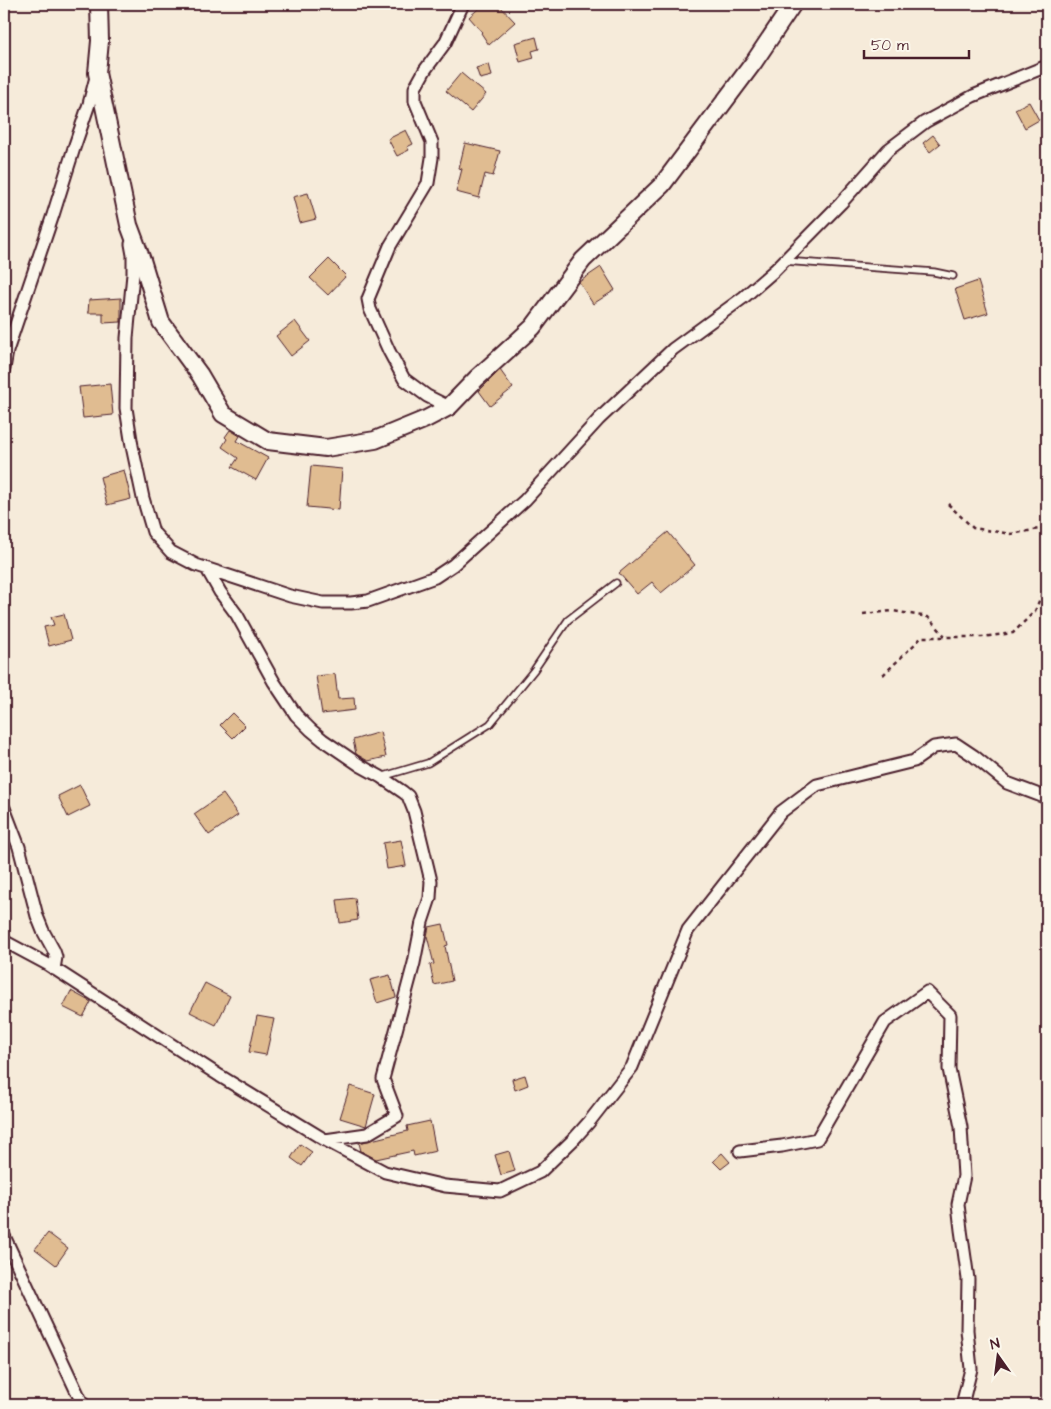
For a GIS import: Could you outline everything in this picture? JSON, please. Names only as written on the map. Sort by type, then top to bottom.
[{"type":"street","points":[[4,369],[7,351],[90,104],[97,73],[100,41],[99,4]]},
{"type":"street","points":[[449,406],[427,396],[404,379],[381,334],[370,309],[368,299],[390,246],[428,183],[432,158],[432,142],[415,100],[416,88],[425,70],[445,43],[464,4]]},
{"type":"street","points":[[129,224],[161,322],[200,375],[223,414],[268,441],[326,448],[375,440],[426,419],[449,406],[533,327],[583,260],[662,186],[754,62],[793,4]]},
{"type":"street","points":[[97,73],[129,224],[133,264],[126,408],[143,498],[153,532],[171,552],[207,569],[290,596],[323,603],[351,603],[368,601],[412,586],[435,577],[453,565],[525,500],[600,419],[673,349],[744,297],[784,261],[841,204],[888,150],[925,122],[973,96],[1047,66]]},
{"type":"street","points":[[207,569],[220,592],[237,615],[274,682],[296,714],[311,730],[324,740],[408,796],[414,811],[432,881],[430,898],[422,922],[414,963],[383,1079],[397,1116],[367,1134],[324,1140]]},
{"type":"street","points":[[4,942],[54,969],[220,1076],[324,1140],[385,1172],[445,1186],[500,1191],[540,1172],[589,1122],[632,1067],[688,930],[781,812],[817,785],[914,761],[934,747],[956,744],[1007,783],[1047,798]]},
{"type":"street","points":[[4,808],[19,847],[38,916],[56,957],[54,969]]},
{"type":"street","points":[[740,1151],[782,1146],[817,1139],[885,1022],[927,992],[950,1015],[949,1069],[961,1127],[964,1176],[958,1204],[968,1279],[967,1330],[971,1369],[962,1405]]},
{"type":"street","points":[[4,1236],[83,1405]]},
{"type":"lane","points":[[784,261],[934,272],[953,276]]},
{"type":"lane","points":[[382,777],[428,764],[490,724],[534,670],[568,620],[616,583]]},
{"type":"path","points":[[948,504],[974,528],[1011,534],[1047,528]]},
{"type":"path","points":[[883,675],[922,638],[944,636],[982,637],[1013,633],[1035,611],[1047,581]]},
{"type":"path","points":[[862,614],[892,611],[928,617],[944,636]]},
{"type":"building","points":[[484,4],[498,4],[515,22],[489,45],[482,32],[469,17]]},
{"type":"building","points":[[536,37],[539,49],[532,51],[534,58],[520,62],[515,43]]},
{"type":"building","points":[[489,64],[492,76],[480,79],[476,68]]},
{"type":"building","points":[[461,73],[486,94],[471,112],[446,91]]},
{"type":"building","points":[[1029,102],[1039,120],[1025,128],[1015,109]]},
{"type":"building","points":[[406,130],[413,144],[407,147],[409,150],[397,156],[388,139]]},
{"type":"building","points":[[933,135],[940,144],[930,152],[923,143]]},
{"type":"building","points":[[465,143],[500,151],[493,176],[485,174],[479,198],[456,192],[462,169],[459,168]]},
{"type":"building","points":[[308,193],[316,219],[300,223],[293,197]]},
{"type":"building","points":[[329,259],[346,276],[328,295],[310,278]]},
{"type":"building","points":[[601,267],[615,290],[593,304],[579,282]]},
{"type":"building","points":[[978,281],[988,313],[965,320],[955,289]]},
{"type":"building","points":[[121,298],[121,322],[103,323],[103,313],[88,313],[89,300]]},
{"type":"building","points":[[295,321],[310,341],[291,356],[276,336]]},
{"type":"building","points":[[500,370],[513,388],[490,406],[479,391]]},
{"type":"building","points":[[110,384],[113,415],[83,418],[79,387]]},
{"type":"building","points":[[230,430],[240,436],[237,441],[268,458],[256,480],[232,467],[238,458],[222,447],[227,439],[225,437]]},
{"type":"building","points":[[311,466],[342,469],[339,510],[307,507]]},
{"type":"building","points":[[124,470],[131,499],[107,505],[100,477]]},
{"type":"building","points":[[668,532],[695,565],[661,593],[652,582],[637,594],[619,573]]},
{"type":"building","points":[[64,614],[71,640],[49,646],[44,627],[54,625],[51,617]]},
{"type":"building","points":[[335,674],[338,699],[354,698],[355,710],[322,714],[316,676]]},
{"type":"building","points":[[232,713],[245,726],[233,738],[220,725]]},
{"type":"building","points":[[380,732],[386,757],[368,761],[356,754],[353,740]]},
{"type":"building","points":[[80,785],[90,806],[68,817],[58,796]]},
{"type":"building","points":[[223,794],[238,815],[209,835],[194,814]]},
{"type":"building","points":[[401,840],[406,866],[387,869],[383,843]]},
{"type":"building","points":[[355,898],[358,920],[340,923],[337,900]]},
{"type":"building","points":[[443,924],[448,945],[445,946],[452,981],[434,985],[430,965],[434,964],[427,936],[429,927]]},
{"type":"building","points":[[390,975],[396,997],[377,1003],[370,980]]},
{"type":"building","points":[[205,983],[230,996],[216,1025],[190,1012]]},
{"type":"building","points":[[71,991],[91,1002],[83,1017],[63,1007]]},
{"type":"building","points":[[257,1016],[274,1019],[266,1055],[249,1052]]},
{"type":"building","points":[[525,1075],[528,1085],[515,1090],[512,1079]]},
{"type":"building","points":[[350,1086],[375,1094],[366,1126],[340,1118]]},
{"type":"building","points":[[430,1121],[436,1151],[414,1156],[413,1151],[376,1159],[361,1151],[359,1143],[408,1131],[407,1126]]},
{"type":"building","points":[[300,1144],[312,1152],[302,1166],[291,1158]]},
{"type":"building","points":[[509,1151],[515,1171],[501,1175],[495,1155]]},
{"type":"building","points":[[722,1153],[730,1162],[721,1169],[713,1161]]},
{"type":"building","points":[[48,1233],[68,1248],[56,1265],[35,1249]]}]
